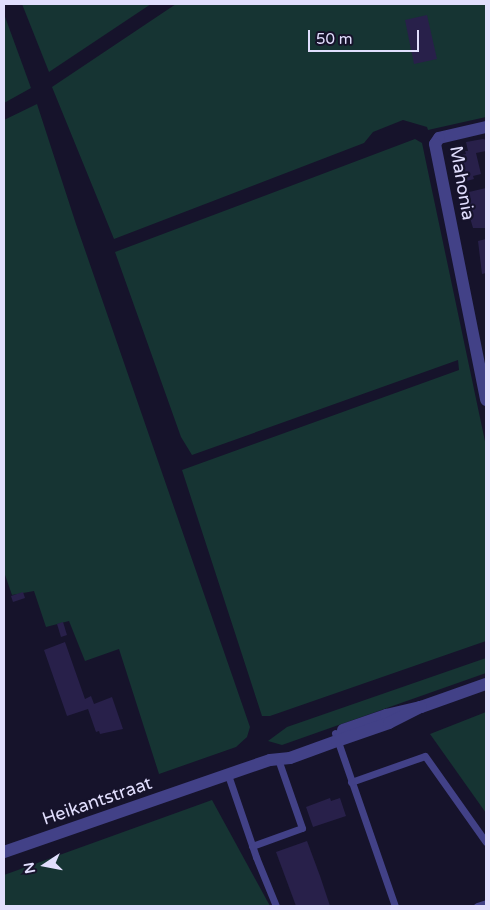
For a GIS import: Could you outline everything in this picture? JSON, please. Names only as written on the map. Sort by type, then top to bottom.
[{"type":"street","name":"Mahonia","points":[[486,128],[439,138],[435,144],[486,400]]},
{"type":"street","name":"Heikantstraat","points":[[4,852],[274,760],[288,749],[336,737],[386,715],[421,707],[486,684]]},
{"type":"lane","points":[[336,737],[394,906]]},
{"type":"lane","points":[[351,782],[424,756],[486,842]]},
{"type":"lane","points":[[252,846],[302,828],[274,760]]},
{"type":"lane","points":[[228,775],[252,846],[276,906]]},
{"type":"lane","points":[[476,906],[486,903]]},
{"type":"green space","points":[[22,4],[151,4],[49,72]]},
{"type":"green space","points":[[176,4],[486,4],[486,117],[428,130],[427,127],[403,120],[373,132],[364,143],[114,239],[52,87]]},
{"type":"green space","points":[[4,14],[31,88],[4,103]]},
{"type":"green space","points":[[37,104],[76,224],[250,727],[247,737],[236,747],[159,774],[119,649],[85,661],[69,621],[46,627],[34,591],[12,595],[4,572],[4,120]]},
{"type":"green space","points":[[415,139],[422,143],[486,446],[486,641],[270,716],[262,716],[182,470],[459,370],[458,360],[192,455],[181,437],[115,252]]},
{"type":"green space","points":[[486,658],[486,673],[282,745],[268,741],[287,727]]},
{"type":"green space","points":[[486,712],[486,813],[430,734]]},
{"type":"green space","points":[[212,800],[270,906],[4,906],[4,875]]},
{"type":"building","points":[[427,15],[437,59],[414,64],[405,20]]},
{"type":"building","points":[[486,140],[486,151],[476,153],[481,174],[473,176],[474,179],[463,182],[456,156],[466,154],[465,151],[468,151],[466,142]]},
{"type":"building","points":[[486,188],[486,228],[473,228],[468,211],[468,202],[471,201],[469,192]]},
{"type":"building","points":[[486,239],[486,273],[482,274],[478,241]]},
{"type":"building","points":[[23,592],[25,598],[13,602],[11,596]]},
{"type":"building","points":[[63,622],[67,635],[61,637],[57,624]]},
{"type":"building","points":[[65,642],[85,699],[91,696],[94,704],[112,697],[123,729],[100,734],[99,731],[96,732],[88,709],[67,716],[44,650]]},
{"type":"building","points":[[330,798],[331,801],[340,798],[346,816],[313,827],[306,807]]},
{"type":"building","points":[[307,841],[330,906],[296,906],[276,852]]}]
